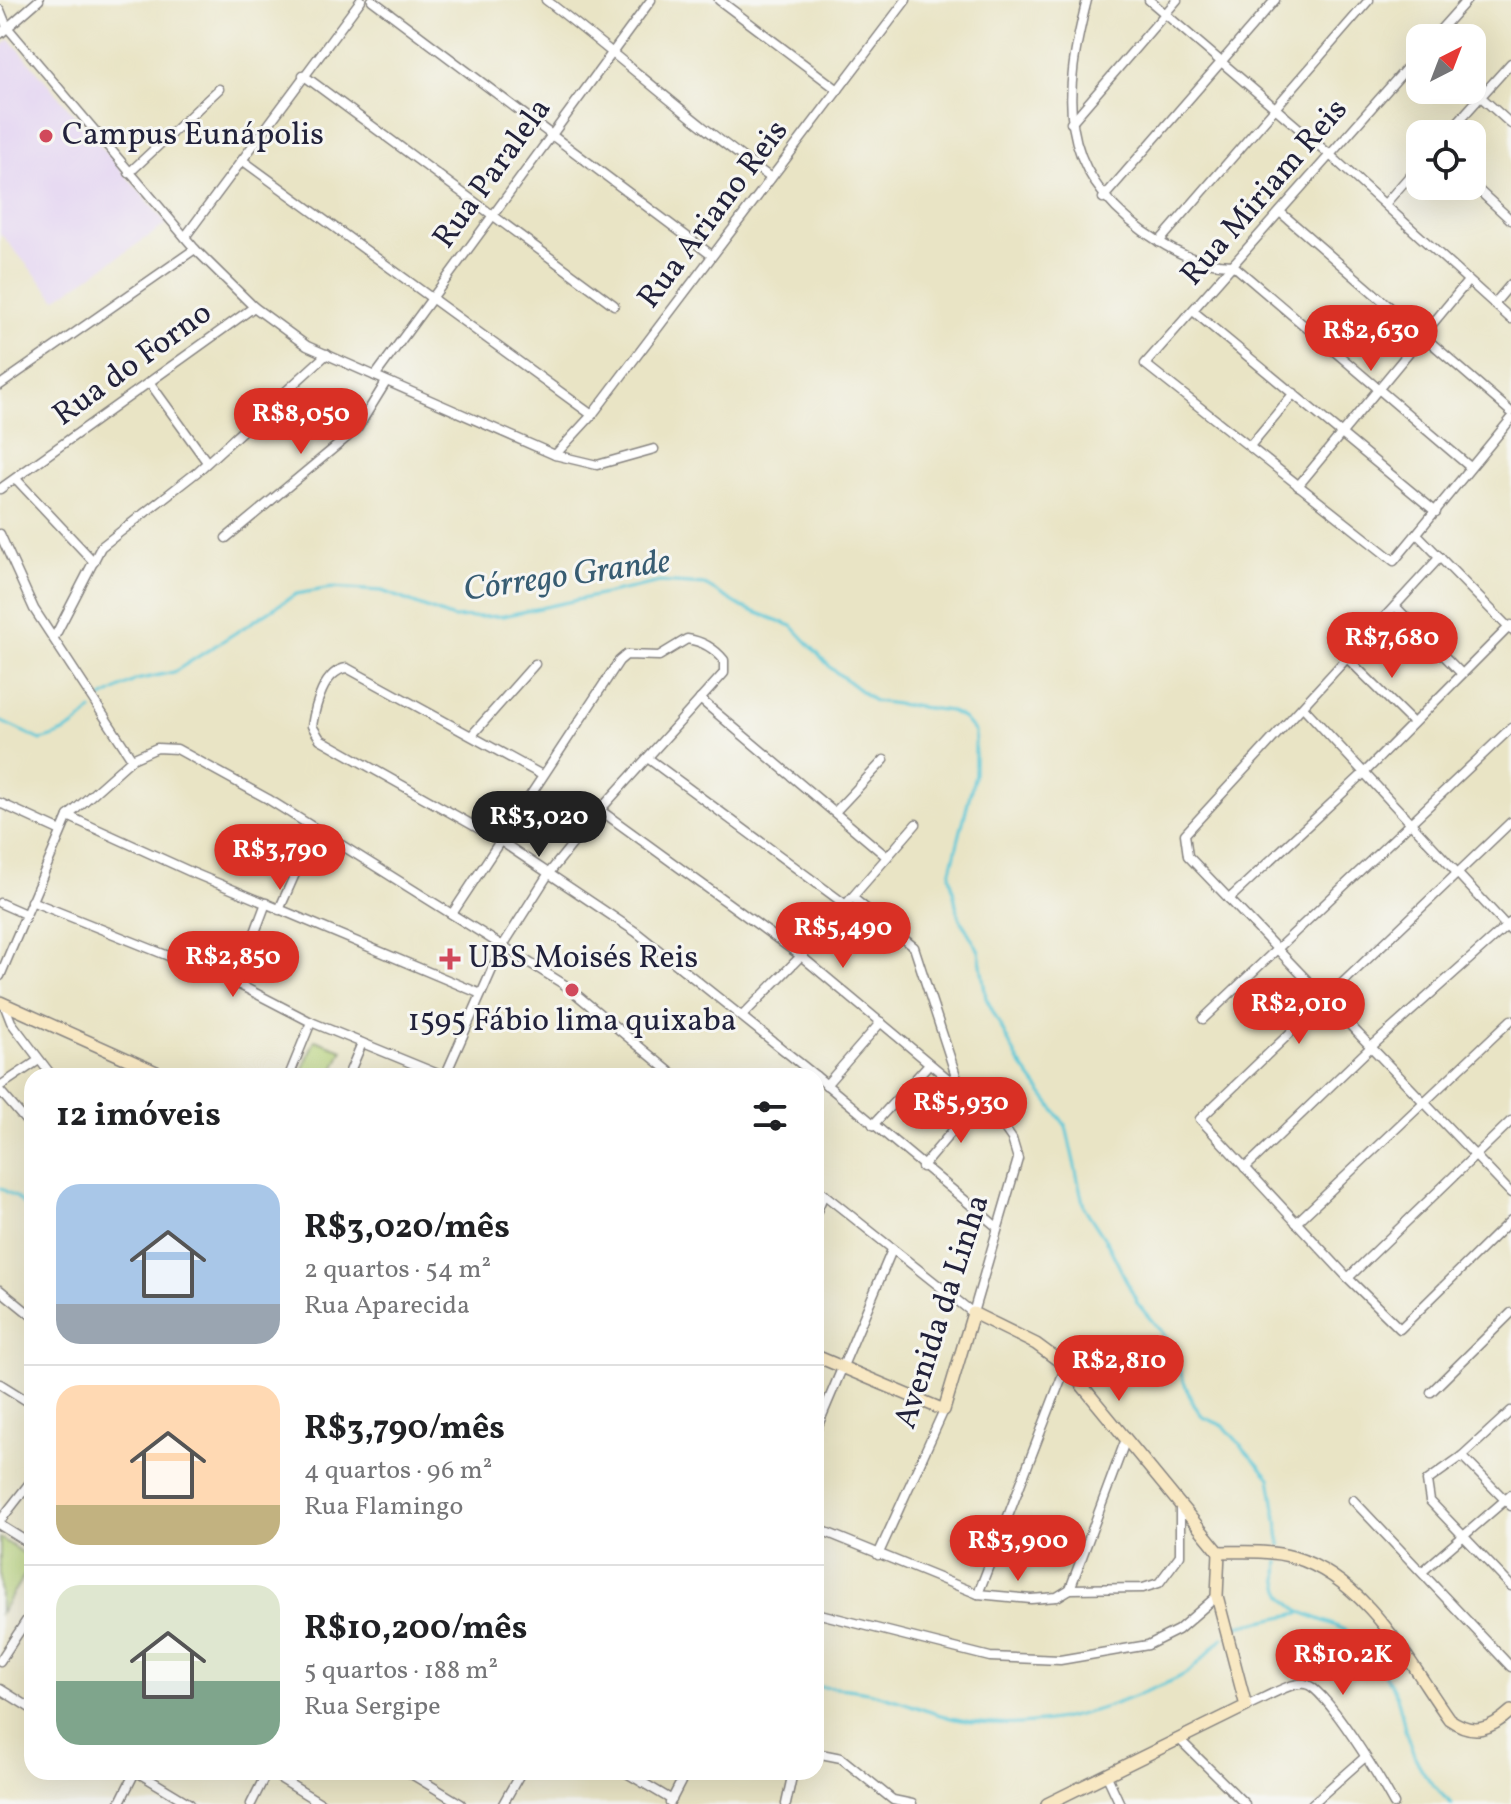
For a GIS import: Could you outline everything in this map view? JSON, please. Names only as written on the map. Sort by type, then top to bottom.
[{"type":"street","points":[[3,30],[39,0]]},
{"type":"street","points":[[185,237],[361,0]]},
{"type":"street","points":[[372,0],[710,254]]},
{"type":"street","points":[[546,0],[613,50],[717,139],[771,178]]},
{"type":"street","name":"Rua Paralela","points":[[375,376],[651,0]]},
{"type":"street","points":[[719,0],[838,90]]},
{"type":"street","name":"Rua Ariano Reis","points":[[555,455],[592,415],[710,254],[905,0]]},
{"type":"street","points":[[1087,0],[1075,47],[1071,123],[1076,148],[1103,198],[1159,242],[1199,264],[1233,265],[1470,467]]},
{"type":"street","points":[[1149,0],[1330,155],[1511,319]]},
{"type":"street","points":[[1071,123],[1177,0]]},
{"type":"street","points":[[1103,198],[1275,0]]},
{"type":"street","points":[[1159,242],[1369,0]]},
{"type":"street","points":[[1446,24],[1467,0]]},
{"type":"street","points":[[0,10],[3,30],[195,249],[254,307],[307,346],[555,455],[597,465],[654,449]]},
{"type":"street","points":[[1486,91],[1511,63]]},
{"type":"street","name":"Rua Miriam Reis","points":[[1250,446],[1145,364],[1406,69]]},
{"type":"street","points":[[303,75],[614,305]]},
{"type":"street","points":[[129,173],[219,89]]},
{"type":"street","points":[[1486,102],[1511,124]]},
{"type":"street","points":[[1460,120],[1475,104]]},
{"type":"street","points":[[242,160],[592,415]]},
{"type":"street","points":[[1385,204],[1406,180]]},
{"type":"street","points":[[1486,197],[1511,220]]},
{"type":"street","points":[[1280,212],[1511,412]]},
{"type":"street","points":[[0,385],[195,249]]},
{"type":"street","points":[[1298,486],[1468,281]]},
{"type":"street","points":[[1494,304],[1511,284]]},
{"type":"street","name":"Rua do Forno","points":[[0,489],[254,307]]},
{"type":"street","points":[[1193,311],[1436,512]]},
{"type":"street","points":[[55,636],[101,547],[207,462],[327,354]]},
{"type":"street","points":[[226,538],[357,429],[386,382]]},
{"type":"street","points":[[150,383],[207,462]]},
{"type":"street","points":[[1294,393],[1250,446],[1394,561],[1511,419]]},
{"type":"street","points":[[16,479],[94,562]]},
{"type":"street","points":[[0,534],[29,600],[132,759]]},
{"type":"street","points":[[1229,899],[1364,773],[1510,627],[1417,534]]},
{"type":"street","points":[[1440,557],[1185,834],[1188,856],[1511,1193]]},
{"type":"street","points":[[1395,606],[1462,674]]},
{"type":"street","points":[[448,1068],[502,947],[549,873],[600,810],[724,673],[724,660],[699,641],[679,640],[659,656],[626,655],[542,775],[452,914]]},
{"type":"street","points":[[1348,659],[1413,723]]},
{"type":"street","points":[[472,735],[535,664]]},
{"type":"street","points":[[542,775],[347,668],[338,668],[332,675],[315,709],[312,726],[320,739],[499,840],[549,873],[636,932],[806,1068]]},
{"type":"street","points":[[704,695],[887,857]]},
{"type":"street","points":[[1245,1168],[1371,1047],[1509,926],[1304,708]]},
{"type":"street","points":[[1203,1019],[1511,728]]},
{"type":"street","points":[[0,976],[68,816],[132,759],[157,748],[177,749],[203,760],[565,985],[665,1068]]},
{"type":"street","points":[[649,759],[914,947],[961,1091]]},
{"type":"street","points":[[835,812],[884,760]]},
{"type":"street","points":[[0,803],[61,831]]},
{"type":"street","points":[[600,810],[801,956],[976,1103],[922,1167]]},
{"type":"street","points":[[68,816],[279,910],[481,994]]},
{"type":"street","points":[[1511,822],[1200,1119],[1348,1278],[1400,1329],[1511,1220]]},
{"type":"street","points":[[743,1015],[801,956],[916,824]]},
{"type":"street","points":[[279,910],[314,831]]},
{"type":"street","points":[[31,901],[236,983],[311,1022],[424,1068]]},
{"type":"street","points":[[0,903],[25,914]]},
{"type":"street","points":[[236,983],[266,903]]},
{"type":"street","points":[[2,1003],[11,1022],[46,1068]]},
{"type":"street","points":[[2,1003],[147,1068]]},
{"type":"street","points":[[1296,1223],[1511,1020]]},
{"type":"street","points":[[292,1068],[311,1022]]},
{"type":"street","points":[[881,1022],[826,1085],[997,1227]]},
{"type":"street","points":[[351,1068],[362,1043]]},
{"type":"street","points":[[28,1068],[39,1060]]},
{"type":"street","points":[[873,1125],[929,1064]]},
{"type":"street","points":[[24,1071],[0,1089],[24,1118]]},
{"type":"street","name":"Avenida da Linha","points":[[878,1555],[944,1410],[1018,1159],[1012,1139],[1001,1123],[976,1103]]},
{"type":"street","points":[[1348,1278],[1511,1121]]},
{"type":"street","points":[[824,1194],[973,1313],[1045,1349],[1066,1366],[1180,1503],[1219,1552],[1217,1596],[1246,1706]]},
{"type":"street","points":[[824,1411],[892,1250]]},
{"type":"street","points":[[0,1290],[24,1310]]},
{"type":"street","points":[[1431,1392],[1511,1313]]},
{"type":"street","points":[[824,1359],[944,1410]]},
{"type":"street","points":[[978,1594],[1066,1366]]},
{"type":"street","points":[[0,1384],[24,1399]]},
{"type":"street","points":[[1511,1411],[1462,1456],[1427,1481],[1430,1501],[1511,1586]]},
{"type":"street","points":[[1502,1420],[1511,1429]]},
{"type":"street","points":[[1070,1589],[1126,1439]]},
{"type":"street","points":[[1423,1571],[1509,1500],[1462,1456]]},
{"type":"street","points":[[24,1492],[0,1523],[24,1540]]},
{"type":"street","points":[[1353,1500],[1511,1667]]},
{"type":"street","points":[[824,1531],[978,1594],[1031,1599],[1057,1597],[1070,1589],[1143,1588],[1159,1583],[1180,1555],[1180,1503]]},
{"type":"street","points":[[1219,1552],[1295,1557],[1332,1577],[1374,1612],[1449,1719],[1474,1731],[1486,1729],[1511,1711]]},
{"type":"street","points":[[824,1615],[990,1657],[1060,1660],[1148,1645],[1178,1630],[1217,1596]]},
{"type":"street","points":[[0,1661],[24,1624]]},
{"type":"street","points":[[1047,1804],[1246,1706],[1301,1684],[1313,1686],[1394,1804]]},
{"type":"street","points":[[0,1689],[24,1704]]},
{"type":"street","points":[[1180,1740],[1245,1804]]},
{"type":"street","points":[[824,1753],[850,1763],[892,1802],[912,1804]]},
{"type":"street","points":[[1312,1804],[1364,1758]]},
{"type":"street","points":[[1107,1776],[1120,1804]]},
{"type":"street","points":[[119,1804],[132,1780]]},
{"type":"street","points":[[150,1780],[190,1804]]},
{"type":"street","points":[[251,1804],[264,1780]]},
{"type":"street","points":[[282,1780],[322,1804]]},
{"type":"street","points":[[421,1780],[461,1804]]},
{"type":"street","points":[[503,1804],[516,1780]]},
{"type":"street","points":[[637,1780],[671,1802],[682,1780]]},
{"type":"street","points":[[786,1804],[791,1780]]},
{"type":"shaded area","name":"Campus Eunápolis","points":[[10,39],[167,224],[56,299],[0,233],[0,48]]},
{"type":"green space","points":[[315,1040],[343,1050],[335,1068],[303,1068]]},
{"type":"green space","points":[[0,1538],[24,1554],[24,1576],[0,1613]]},
{"type":"waterway","name":"Córrego Grande","points":[[102,698],[136,680],[174,672],[296,594],[331,588],[382,591],[453,618],[503,616],[660,582],[705,585],[742,607],[792,626],[832,669],[874,701],[950,711],[963,718],[975,732],[975,774],[950,874],[958,915],[979,951],[986,998],[1019,1062],[1066,1126],[1084,1207],[1108,1244],[1138,1304],[1168,1340],[1192,1402],[1203,1417],[1224,1426],[1270,1478],[1281,1545]]},
{"type":"waterway","name":"Córrego Grande","points":[[0,721],[41,740],[69,729],[92,710]]},
{"type":"waterway","points":[[0,1188],[24,1205]]},
{"type":"waterway","name":"Córrego Grande","points":[[1279,1562],[1279,1582],[1285,1597],[1295,1607],[1351,1634],[1377,1663],[1397,1697],[1415,1758],[1431,1783],[1452,1804]]},
{"type":"waterway","points":[[1229,1633],[1237,1626],[1300,1613]]},
{"type":"waterway","points":[[824,1687],[877,1694],[961,1720],[988,1724],[1043,1722],[1098,1710],[1174,1680],[1193,1668],[1223,1638]]},
{"type":"place","name":"Campus Eunápolis","points":[[46,136]]},
{"type":"place","name":"UBS Moisés Reis","points":[[450,959]]},
{"type":"place","name":"1595 Fábio lima quixaba","points":[[572,990]]}]
